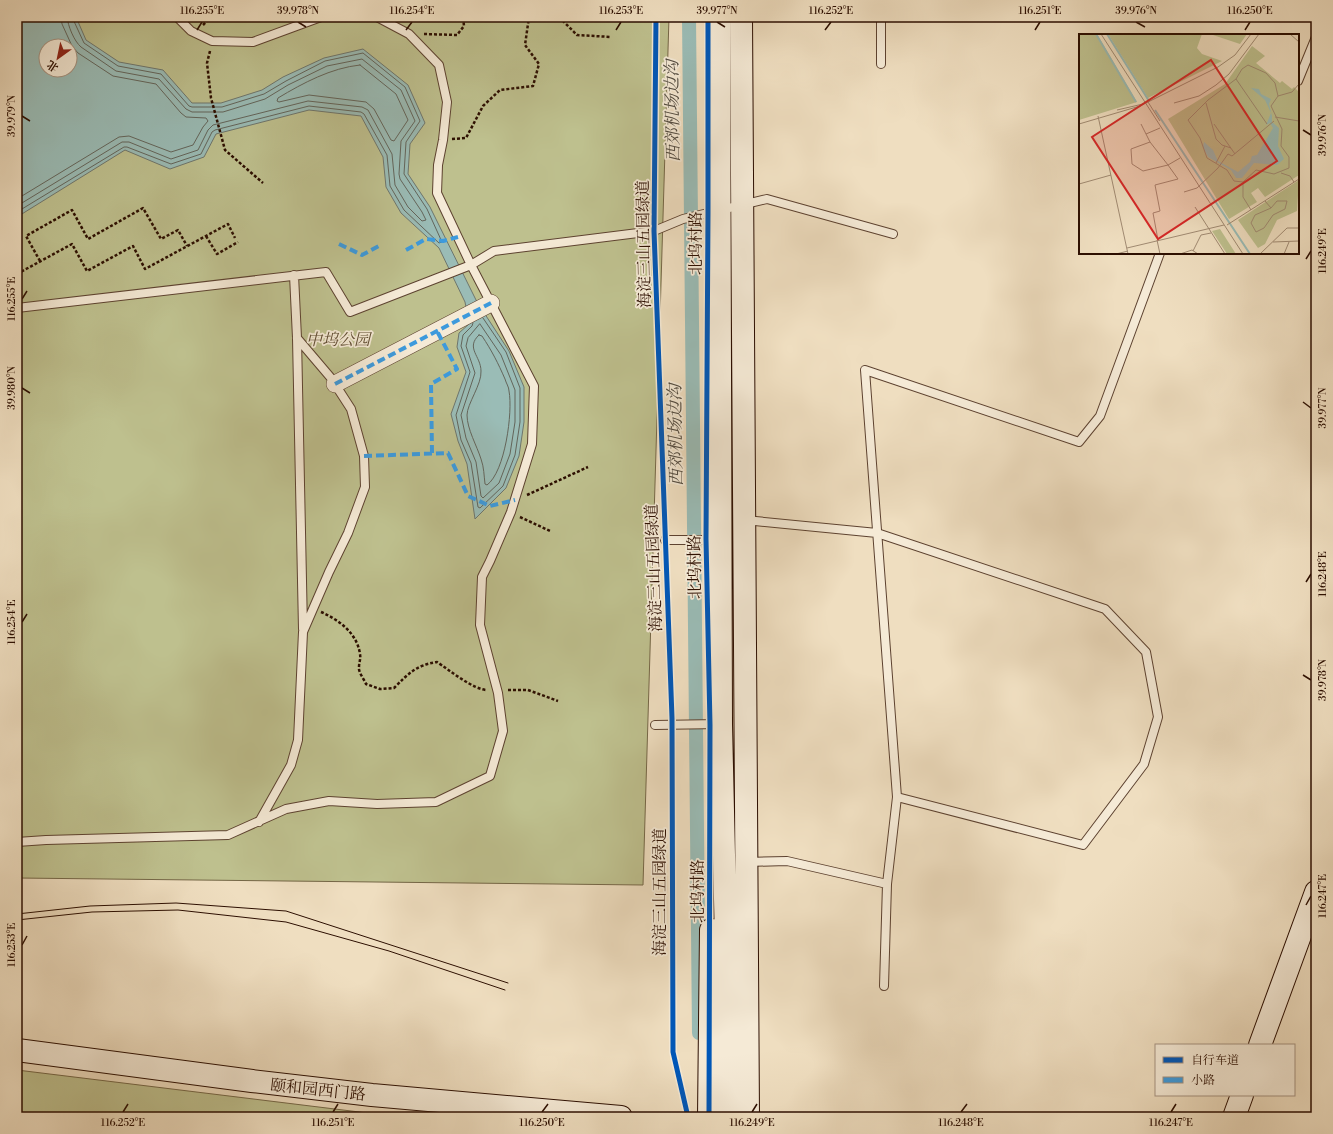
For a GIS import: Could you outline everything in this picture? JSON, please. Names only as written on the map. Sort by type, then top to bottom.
[{"type":"main road","name":"北坞村路","points":[[718,17],[719,211],[711,540],[713,725],[724,886],[730,1117]]},
{"type":"main road","points":[[742,17],[748,1117]]},
{"type":"main road","name":"北坞村路","points":[[709,1117],[710,912],[724,886]]},
{"type":"main road","points":[[1260,1044],[1316,892]]},
{"type":"main road","name":"颐和园西门路","points":[[17,1050],[252,1082],[342,1092],[621,1117]]},
{"type":"main road","points":[[1234,1117],[1242,1096]]},
{"type":"street","points":[[335,384],[491,303]]},
{"type":"lane","points":[[177,17],[191,31],[212,41],[252,42],[321,17]]},
{"type":"lane","points":[[17,842],[228,835],[286,809],[330,801],[377,804],[436,802],[490,776],[503,731],[497,690],[480,624],[482,577],[515,500],[532,444],[534,386],[471,265],[437,193],[438,165],[443,140],[447,102],[439,65],[409,34],[377,17]]},
{"type":"lane","points":[[881,17],[881,64]]},
{"type":"lane","points":[[1299,79],[1316,37]]},
{"type":"lane","points":[[17,308],[326,272],[350,312],[471,265],[494,251],[654,231],[683,219],[767,199],[893,234]]},
{"type":"lane","points":[[884,986],[887,884],[897,797],[866,370],[1079,442],[1100,416],[1160,254]]},
{"type":"lane","points":[[259,822],[292,764],[298,740],[303,632],[297,338],[294,275]]},
{"type":"lane","points":[[297,338],[335,384],[351,409],[364,456],[365,487],[348,533],[303,632]]},
{"type":"lane","points":[[745,520],[877,533],[1105,609],[1146,652],[1158,718],[1144,764],[1083,845],[897,797]]},
{"type":"lane","points":[[665,540],[711,540]]},
{"type":"lane","points":[[655,725],[713,725]]},
{"type":"lane","points":[[747,862],[787,861],[887,884]]},
{"type":"path","points":[[409,34],[457,35],[464,26],[464,17]]},
{"type":"path","points":[[443,140],[466,138],[483,106],[500,90],[533,86],[539,64],[526,45],[529,17]]},
{"type":"path","points":[[559,17],[577,36],[611,36]]},
{"type":"path","points":[[212,41],[207,63],[211,98],[225,150],[263,183]]},
{"type":"path","points":[[40,261],[26,236],[72,210],[88,239],[143,208],[161,239],[178,230],[187,246]]},
{"type":"path","points":[[17,274],[72,244],[87,271],[133,246],[145,269],[228,224],[235,238]]},
{"type":"path","points":[[206,236],[217,254],[238,242]]},
{"type":"path","points":[[515,500],[588,467]]},
{"type":"path","points":[[510,512],[550,531]]},
{"type":"path","points":[[314,608],[332,617],[349,630],[358,645],[361,656],[358,668],[366,684],[380,689],[394,688],[410,672],[425,664],[437,662],[469,684],[482,690],[528,690],[558,701]]},
{"type":"green space","name":"中坞公园","points":[[17,17],[669,17],[643,885],[17,878]]},
{"type":"green space","points":[[17,1070],[400,1117],[17,1117]]},
{"type":"water","points":[[17,17],[76,17],[86,40],[119,62],[163,70],[192,103],[221,103],[262,90],[283,77],[324,58],[363,49],[408,85],[425,123],[410,144],[408,174],[430,207],[477,302],[509,351],[524,387],[524,422],[519,456],[506,488],[475,519],[467,464],[458,441],[451,414],[466,372],[457,347],[459,333],[469,324],[465,302],[439,248],[401,213],[386,187],[383,157],[361,116],[309,110],[216,134],[204,157],[170,169],[125,150],[17,217]]},
{"type":"waterway","name":"西郊机场边沟","points":[[689,17],[699,1033]]},
{"type":"tram line","points":[[17,914],[90,906],[176,903],[286,911],[508,983]]},
{"type":"tram line","points":[[17,920],[92,912],[178,910],[286,922],[389,951],[505,990]]},
{"type":"marked path","points":[[406,250],[426,239],[443,241],[458,237]]},
{"type":"marked path","points":[[339,244],[362,255],[379,246]]},
{"type":"marked path","points":[[335,384],[491,303]]},
{"type":"marked path","points":[[432,453],[431,384],[457,369],[437,331]]},
{"type":"marked path","points":[[364,456],[448,453],[468,496],[490,506],[515,500]]},
{"type":"cycle path","name":"海淀三山五园绿道","points":[[656,17],[654,231],[672,718],[673,1052],[688,1117]]},
{"type":"cycle path","points":[[708,17],[706,539],[710,725],[709,1117]]}]
